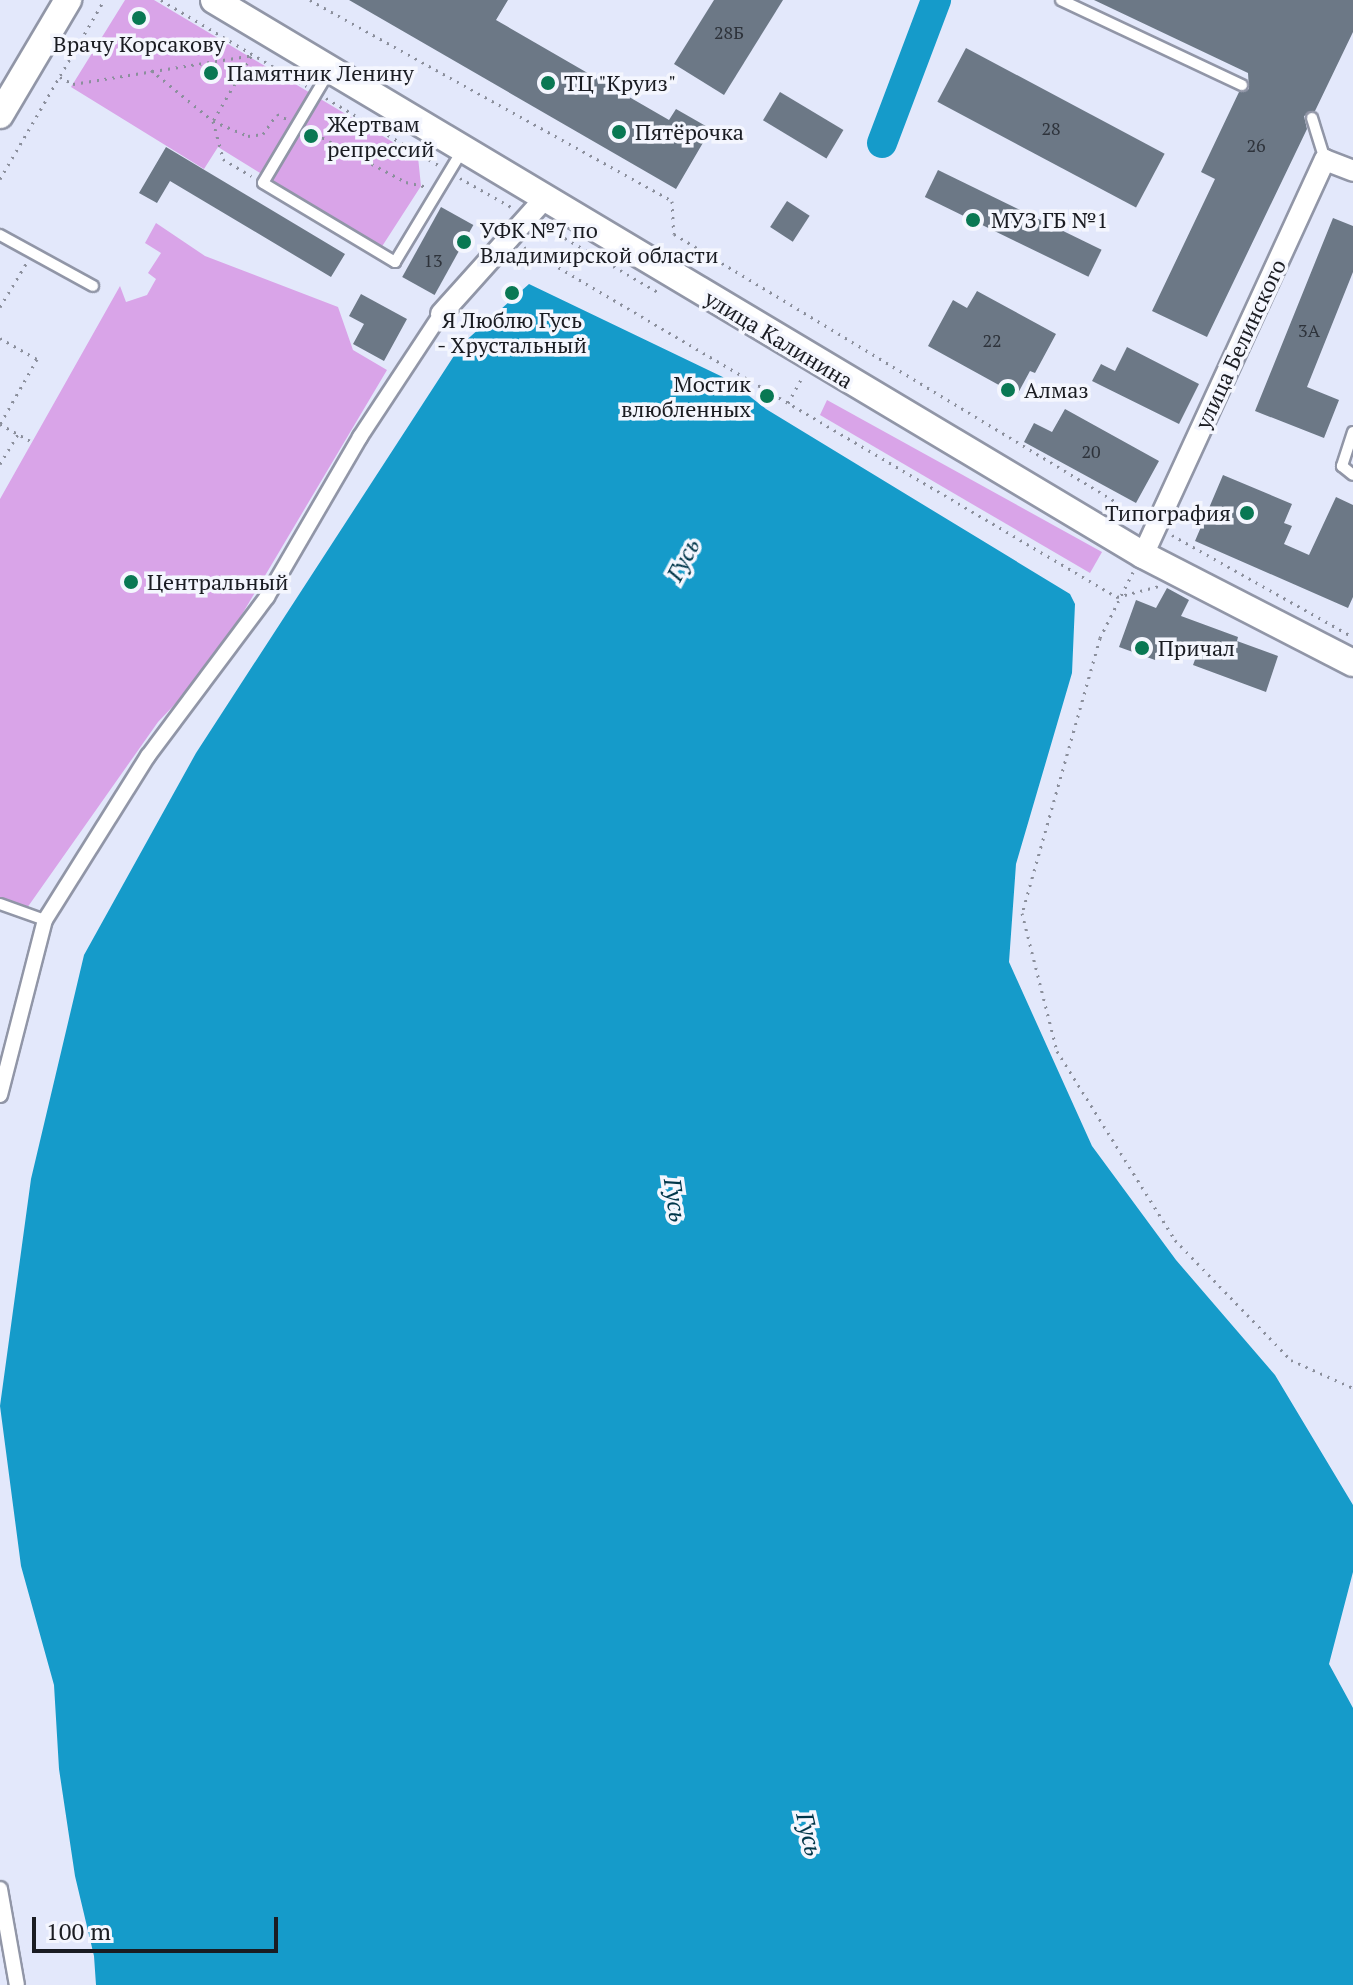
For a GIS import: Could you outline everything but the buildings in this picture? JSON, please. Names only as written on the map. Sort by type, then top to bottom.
[{"type":"main road","points":[[0,115],[68,0]]},
{"type":"main road","name":"улица Калинина","points":[[214,0],[324,82],[537,208],[1143,555],[1353,663]]},
{"type":"street","name":"улица Белинского","points":[[1143,555],[1325,160]]},
{"type":"street","points":[[1325,160],[1353,171]]},
{"type":"street","points":[[0,1095],[45,920],[148,756],[267,597],[360,437],[441,314],[537,208]]},
{"type":"street","points":[[0,1889],[17,1985]]},
{"type":"lane","points":[[1061,0],[1242,85]]},
{"type":"lane","points":[[324,82],[293,122],[263,183],[395,262],[456,160]]},
{"type":"lane","points":[[1312,118],[1325,160]]},
{"type":"lane","points":[[0,235],[93,286]]},
{"type":"lane","points":[[1353,432],[1342,466],[1353,475]]},
{"type":"lane","points":[[0,904],[45,920]]},
{"type":"path","points":[[0,179],[104,0]]},
{"type":"path","points":[[161,0],[253,56],[324,82],[537,208],[666,297]]},
{"type":"path","points":[[310,0],[672,201],[674,234],[1156,526],[1353,637]]},
{"type":"path","points":[[60,77],[73,84],[253,56]]},
{"type":"path","points":[[253,56],[213,121],[223,159],[263,183]]},
{"type":"path","points":[[151,70],[213,121],[248,136],[263,134],[277,114],[406,182],[438,190]]},
{"type":"path","points":[[509,238],[1117,597]]},
{"type":"path","points":[[0,307],[32,253]]},
{"type":"path","points":[[0,338],[37,359],[0,424],[32,442]]},
{"type":"path","points":[[788,403],[804,376],[790,368]]},
{"type":"path","points":[[0,464],[18,434]]},
{"type":"path","points":[[1143,555],[1117,597],[1100,638],[1022,913],[1057,1051],[1175,1240],[1291,1360],[1353,1388]]},
{"type":"shaded area","points":[[125,0],[154,0],[418,157],[421,186],[381,248],[218,147],[204,169],[71,87]]},
{"type":"shaded area","name":"Центральный","points":[[156,223],[205,256],[338,307],[353,350],[387,370],[212,665],[158,722],[27,908],[0,897],[0,499],[120,286],[126,302],[147,295],[156,279],[148,273],[161,253],[145,243]]},
{"type":"shaded area","points":[[827,400],[1102,552],[1090,573],[820,415]]},
{"type":"water","points":[[529,284],[729,380],[766,409],[1070,594],[1075,604],[1072,673],[1016,864],[1009,962],[1092,1146],[1176,1260],[1275,1375],[1353,1505],[1353,1572],[1329,1664],[1353,1708],[1353,1985],[96,1985],[94,1956],[75,1876],[59,1769],[54,1685],[21,1566],[0,1406],[31,1179],[84,955],[196,753],[461,345]]},
{"type":"waterway","name":"Гусь","points":[[882,143],[936,0]]},
{"type":"place","name":"Врачу Корсакову","points":[[139,18]]},
{"type":"place","name":"Памятник Ленину","points":[[211,73]]},
{"type":"place","name":"ТЦ \"Круиз\"","points":[[548,83]]},
{"type":"place","name":"Пятёрочка","points":[[619,132]]},
{"type":"place","name":"Жертвам репрессий","points":[[311,136]]},
{"type":"place","name":"МУЗ ГБ №1","points":[[973,220]]},
{"type":"place","name":"УФК №7 по Владимирской области","points":[[464,242]]},
{"type":"place","name":"Я Люблю Гусь - Хрустальный","points":[[512,293]]},
{"type":"place","name":"Алмаз","points":[[1008,390]]},
{"type":"place","name":"Мостик влюбленных","points":[[767,396]]},
{"type":"place","name":"Типография","points":[[1247,513]]},
{"type":"place","name":"Центральный","points":[[131,582]]},
{"type":"place","name":"Причал","points":[[1142,648]]}]
